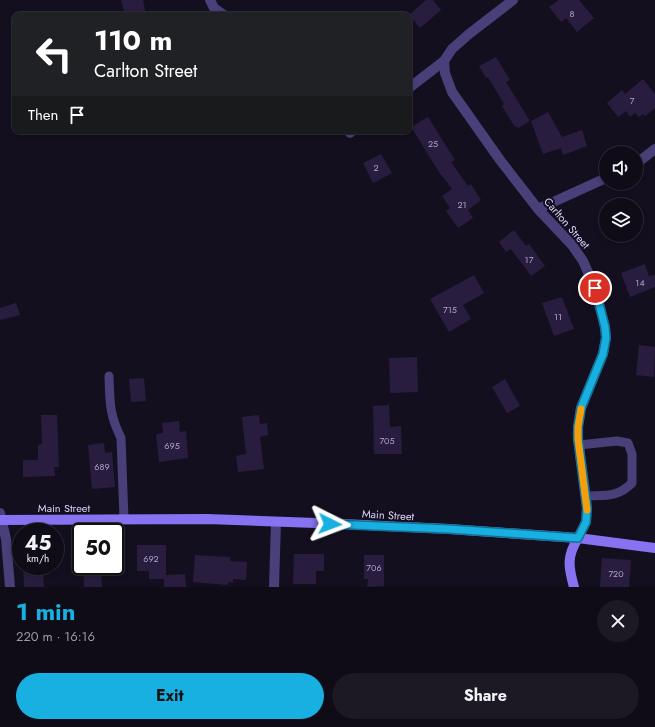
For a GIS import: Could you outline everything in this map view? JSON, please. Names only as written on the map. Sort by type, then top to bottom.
[{"type":"main road","name":"Main Street","points":[[1,517],[208,519],[449,529],[578,538],[655,548]]},
{"type":"main road","points":[[574,587],[569,559],[571,549],[578,538]]},
{"type":"street","points":[[210,0],[214,8],[220,12]]},
{"type":"street","points":[[412,86],[444,61],[452,49],[469,34],[513,0]]},
{"type":"street","name":"Carlton Street","points":[[444,61],[445,74],[452,92],[500,160],[538,209],[572,245],[583,261],[595,288],[605,327],[606,338],[603,354],[581,408],[578,427],[587,508],[586,522],[578,538]]},
{"type":"street","points":[[643,158],[655,149]]},
{"type":"street","points":[[538,209],[599,181]]},
{"type":"street","points":[[1,517],[6,539],[10,587]]},
{"type":"street","points":[[274,587],[276,522]]},
{"type":"lane","points":[[109,376],[110,410],[115,427],[121,438],[124,519]]},
{"type":"lane","points":[[579,445],[617,441],[628,443],[632,454],[632,484],[616,494],[586,496]]},
{"type":"building","points":[[121,0],[143,0],[145,12],[124,12]]},
{"type":"building","points":[[426,0],[433,0],[441,10],[420,28],[412,19],[412,12]]},
{"type":"building","points":[[559,0],[579,0],[594,18],[577,32],[566,18],[561,22],[549,7]]},
{"type":"building","points":[[496,57],[510,80],[506,82],[530,121],[518,128],[517,126],[515,127],[502,106],[504,104],[488,77],[486,78],[479,66]]},
{"type":"building","points":[[643,79],[655,94],[655,108],[645,116],[643,114],[639,117],[635,113],[630,117],[626,111],[618,117],[607,103],[622,90],[625,94]]},
{"type":"building","points":[[548,112],[562,137],[582,130],[587,146],[563,155],[561,148],[543,154],[531,121]]},
{"type":"building","points":[[428,117],[455,160],[451,162],[468,186],[471,184],[481,200],[468,210],[473,218],[458,228],[446,211],[450,208],[442,196],[452,189],[439,172],[412,126]]},
{"type":"building","points":[[381,154],[392,173],[373,183],[363,163]]},
{"type":"building","points":[[514,230],[526,246],[529,244],[545,266],[531,276],[511,249],[506,252],[499,242]]},
{"type":"building","points":[[645,264],[649,276],[655,275],[655,287],[630,297],[621,273]]},
{"type":"building","points":[[474,275],[484,293],[463,305],[471,319],[449,332],[430,299]]},
{"type":"building","points":[[562,297],[574,329],[554,336],[542,303]]},
{"type":"building","points":[[16,303],[20,315],[0,320],[0,308]]},
{"type":"building","points":[[639,345],[655,347],[654,377],[636,375]]},
{"type":"building","points":[[417,357],[418,392],[390,393],[389,358]]},
{"type":"building","points":[[144,378],[146,401],[131,402],[129,379]]},
{"type":"building","points":[[505,379],[520,406],[507,413],[492,387]]},
{"type":"building","points":[[389,405],[390,427],[401,426],[402,454],[374,454],[373,406]]},
{"type":"building","points":[[41,415],[57,415],[59,467],[54,467],[55,476],[23,477],[23,460],[38,460],[38,445],[42,444]]},
{"type":"building","points":[[259,415],[260,424],[267,423],[268,435],[260,437],[264,469],[238,472],[236,456],[246,454],[242,417]]},
{"type":"building","points":[[179,421],[180,432],[186,431],[188,458],[159,462],[156,434],[163,433],[162,423]]},
{"type":"building","points":[[104,443],[105,453],[112,452],[115,487],[92,489],[88,445]]},
{"type":"building","points":[[137,545],[166,545],[166,575],[185,574],[186,587],[164,587],[164,579],[149,579],[149,571],[137,571]]},
{"type":"building","points":[[294,554],[324,554],[324,571],[316,571],[316,584],[293,584]]},
{"type":"building","points":[[195,555],[230,557],[230,561],[247,562],[246,580],[233,579],[233,583],[228,582],[228,585],[193,582]]},
{"type":"building","points":[[364,555],[384,555],[384,586],[367,587],[368,579],[364,579]]},
{"type":"building","points":[[602,558],[631,560],[629,587],[600,587]]},
{"type":"building","points":[[23,575],[43,575],[44,587],[24,587]]},
{"type":"building","points":[[83,575],[101,575],[102,587],[84,587]]},
{"type":"slow traffic","points":[[581,409],[578,439],[587,510]]},
{"type":"route","points":[[330,524],[449,529],[578,538],[586,522],[587,508],[578,439],[578,427],[581,408],[603,354],[606,338],[605,327],[595,288]]}]
